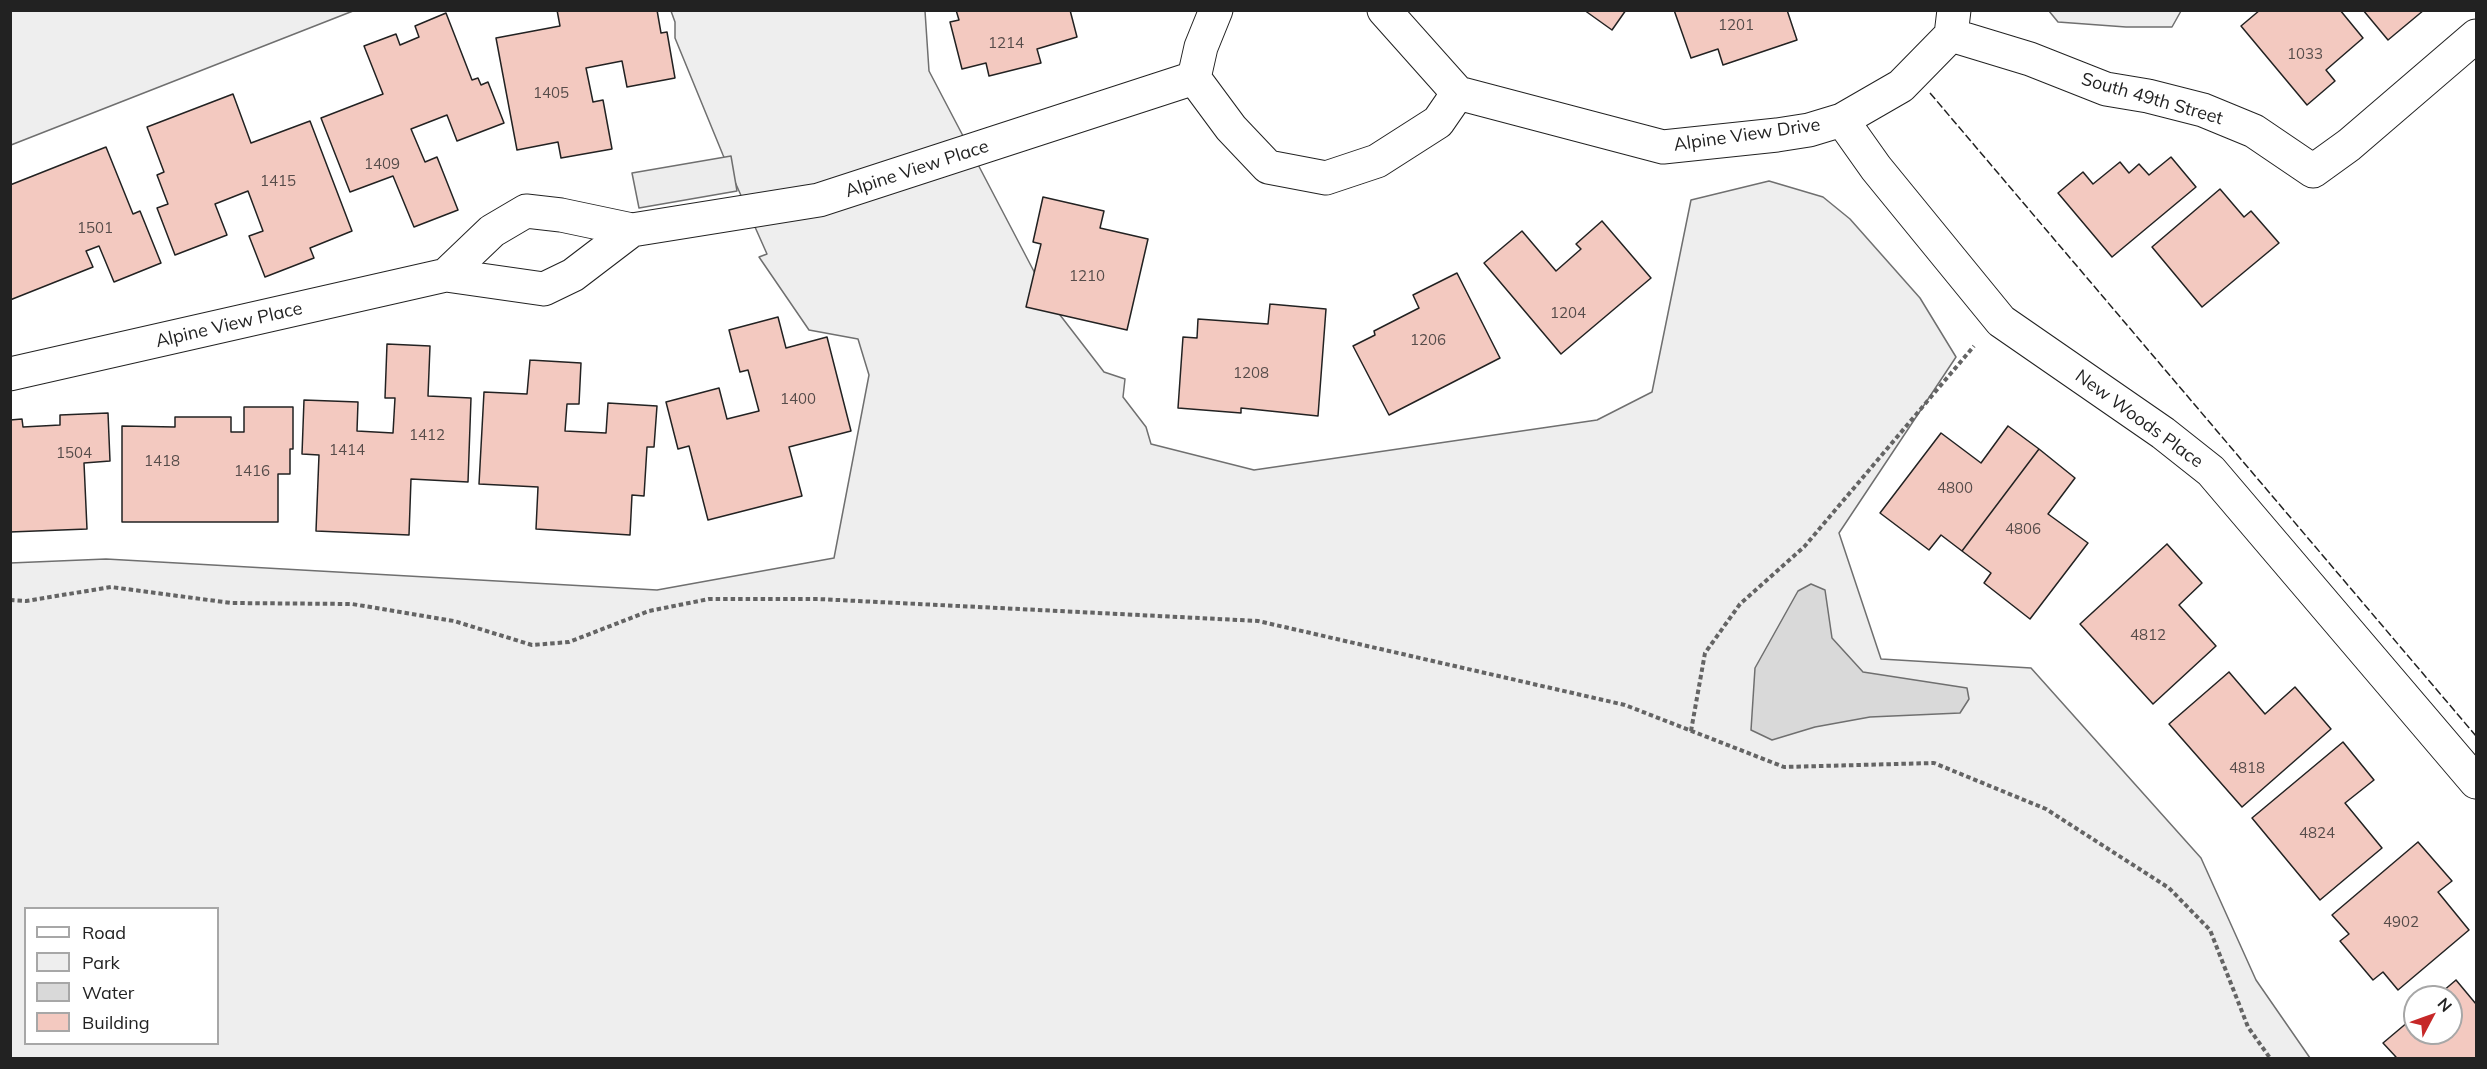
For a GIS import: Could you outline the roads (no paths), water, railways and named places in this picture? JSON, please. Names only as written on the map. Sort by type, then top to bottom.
[{"type":"street","points":[[1216,10],[1201,47],[1194,78],[1231,128],[1268,166],[1326,178],[1377,161],[1438,122],[1458,93],[1384,10]]},
{"type":"street","name":"Alpine View Drive","points":[[1458,93],[1663,147],[1788,133],[1809,130],[1842,120],[1901,86],[1952,23]]},
{"type":"street","name":"South 49th Street","points":[[1952,23],[2030,59],[2106,89],[2148,96],[2204,110],[2254,131],[2313,171],[2349,145],[2476,36]]},
{"type":"street","name":"Alpine View Place","points":[[446,275],[492,231],[526,211],[561,215],[632,230],[819,200],[1194,78]]},
{"type":"street","name":"New Woods Place","points":[[1842,120],[1876,168],[2001,321],[2163,433],[2211,471],[2476,782]]},
{"type":"street","name":"Alpine View Place","points":[[10,374],[446,275],[543,289],[573,275],[632,230]]},
{"type":"water","points":[[1811,584],[1825,590],[1832,638],[1863,672],[1967,688],[1969,699],[1960,713],[1870,717],[1815,727],[1772,740],[1751,730],[1755,668],[1798,591]]}]
